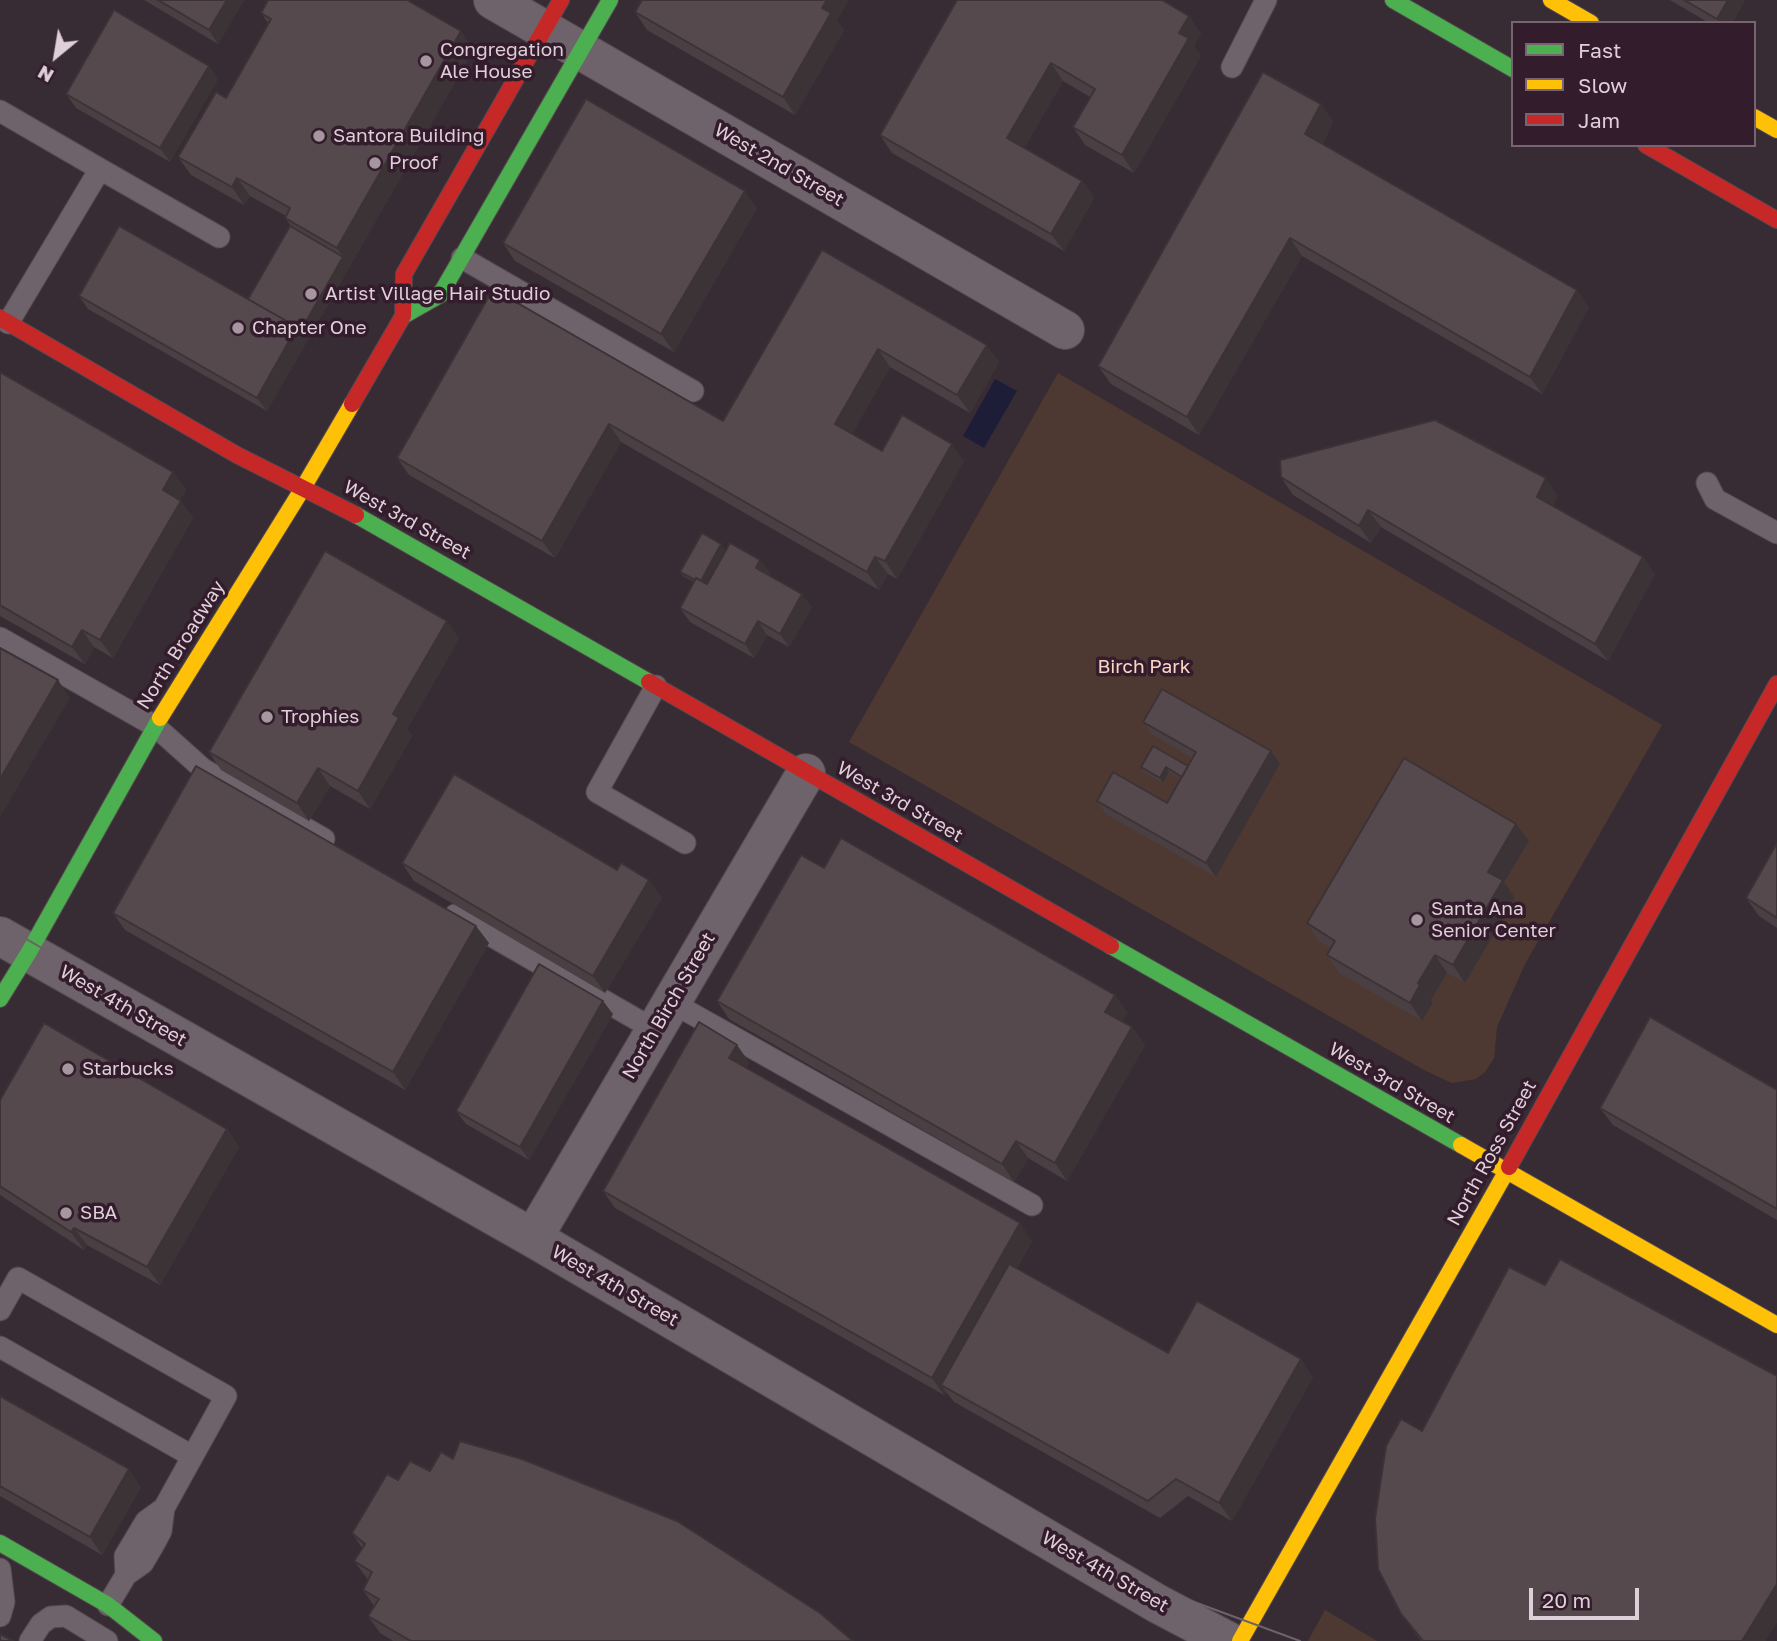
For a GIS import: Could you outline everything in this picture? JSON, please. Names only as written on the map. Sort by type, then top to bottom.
[{"type":"street","name":"West 2nd Street","points":[[493,0],[552,15],[581,51],[1065,330]]},
{"type":"street","points":[[403,316],[440,295],[610,0]]},
{"type":"street","points":[[1392,0],[1511,68]]},
{"type":"street","points":[[1551,0],[1588,21]]},
{"type":"street","name":"North Broadway","points":[[0,999],[14,944],[155,726],[303,488],[403,316],[404,274],[552,15]]},
{"type":"street","points":[[1756,118],[1777,130]]},
{"type":"street","points":[[1649,147],[1777,220]]},
{"type":"street","name":"West 3rd Street","points":[[4,320],[237,455],[369,521],[806,773],[1777,1325]]},
{"type":"street","name":"North Ross Street","points":[[1240,1641],[1506,1172],[1777,684]]},
{"type":"street","name":"North Birch Street","points":[[533,1238],[806,773]]},
{"type":"street","name":"West 4th Street","points":[[14,944],[533,1238],[1136,1591],[1228,1641]]},
{"type":"street","points":[[0,1543],[108,1605],[154,1641]]},
{"type":"lane","points":[[1233,67],[1266,0]]},
{"type":"lane","points":[[7,114],[219,237]]},
{"type":"lane","points":[[4,320],[100,169]]},
{"type":"lane","points":[[462,258],[693,391]]},
{"type":"lane","points":[[1707,483],[1715,499],[1777,533]]},
{"type":"lane","points":[[0,638],[155,726],[203,769],[336,846]]},
{"type":"lane","points":[[656,686],[597,792],[685,843]]},
{"type":"lane","points":[[433,902],[1032,1205]]},
{"type":"lane","points":[[0,1310],[18,1278],[226,1396],[164,1508],[161,1531],[153,1546],[142,1563],[126,1575],[108,1605]]},
{"type":"lane","points":[[0,1347],[192,1456]]},
{"type":"lane","points":[[0,1569],[4,1602],[0,1616]]},
{"type":"lane","points":[[30,1641],[40,1624],[51,1617],[66,1616],[107,1641]]},
{"type":"green space","name":"Birch Park","points":[[1058,373],[1662,725],[1525,964],[1497,1027],[1494,1058],[1485,1072],[1476,1079],[1452,1083],[1424,1070],[849,742]]},
{"type":"green space","points":[[1325,1610],[1377,1641],[1308,1641]]},
{"type":"shaded area","points":[[995,379],[1017,391],[984,448],[963,436]]},
{"type":"building","points":[[158,0],[227,0],[209,30]]},
{"type":"building","name":"Santora Building","points":[[268,0],[407,0],[461,31],[337,248],[285,218],[290,208],[237,178],[232,187],[178,157],[216,92],[226,98],[271,19],[261,13]]},
{"type":"building","points":[[642,0],[827,0],[822,8],[831,13],[783,97],[635,12]]},
{"type":"building","points":[[957,0],[1162,0],[1189,16],[1179,33],[1189,38],[1122,155],[1073,127],[1095,89],[1051,63],[1007,138],[1082,181],[1051,234],[880,135]]},
{"type":"building","points":[[1684,0],[1728,0],[1717,19]]},
{"type":"building","points":[[114,10],[209,66],[160,148],[66,94]]},
{"type":"building","points":[[1263,72],[1321,104],[1305,134],[1577,290],[1530,377],[1290,238],[1187,417],[1098,366]]},
{"type":"building","points":[[586,99],[745,191],[661,334],[503,243]]},
{"type":"building","points":[[119,226],[297,327],[257,398],[79,296]]},
{"type":"building","points":[[290,226],[343,257],[300,332],[297,327],[248,299]]},
{"type":"building","points":[[822,250],[987,345],[957,395],[878,349],[835,424],[882,451],[902,415],[952,444],[885,561],[875,557],[867,572],[609,424],[542,541],[397,458],[493,289],[723,421]]},
{"type":"building","points":[[0,372],[173,472],[163,490],[181,501],[100,640],[82,630],[72,647],[0,605]]},
{"type":"building","points":[[1435,420],[1546,478],[1537,497],[1643,557],[1595,644],[1368,510],[1359,526],[1281,477],[1280,460]]},
{"type":"building","points":[[702,533],[721,544],[701,581],[680,572]]},
{"type":"building","points":[[730,543],[760,560],[756,568],[802,594],[780,634],[758,621],[745,644],[680,608],[696,578],[707,584]]},
{"type":"building","points":[[325,551],[447,621],[393,714],[399,718],[358,791],[318,768],[297,803],[209,752]]},
{"type":"building","points":[[0,648],[58,680],[0,779]]},
{"type":"building","points":[[1162,689],[1271,751],[1206,863],[1097,801],[1113,772],[1167,803],[1196,752],[1143,722]]},
{"type":"building","points":[[1153,746],[1188,766],[1182,777],[1166,767],[1160,778],[1141,767]]},
{"type":"building","name":"Santa Ana Senior Center","points":[[1404,758],[1516,824],[1488,872],[1503,880],[1453,965],[1435,955],[1418,983],[1420,985],[1410,1003],[1327,955],[1335,941],[1307,923]]},
{"type":"building","points":[[196,766],[476,926],[393,1072],[113,913]]},
{"type":"building","points":[[454,774],[617,870],[621,863],[649,880],[593,976],[402,863]]},
{"type":"building","points":[[841,838],[1115,995],[1105,1012],[1132,1027],[1055,1163],[1016,1141],[1002,1164],[717,1001],[801,855],[824,868]]},
{"type":"building","points":[[1777,843],[1777,918],[1746,898]]},
{"type":"building","points":[[539,964],[603,1001],[520,1147],[456,1111]]},
{"type":"building","points":[[1650,1017],[1777,1090],[1777,1209],[1600,1108]]},
{"type":"building","points":[[699,1022],[737,1045],[729,1058],[1020,1223],[932,1378],[603,1191]]},
{"type":"building","points":[[44,1023],[227,1129],[147,1267],[74,1228],[71,1232],[0,1186],[0,1100]]},
{"type":"building","points":[[1560,1259],[1777,1376],[1777,1584],[1742,1641],[1423,1641],[1401,1614],[1378,1569],[1375,1518],[1386,1446],[1401,1419],[1422,1431],[1509,1267],[1545,1285]]},
{"type":"building","points":[[1009,1264],[1168,1353],[1197,1301],[1301,1359],[1219,1503],[1176,1479],[1148,1501],[941,1385]]},
{"type":"building","points":[[0,1396],[129,1469],[90,1537],[0,1486]]},
{"type":"building","points":[[460,1441],[522,1459],[677,1521],[820,1613],[853,1641],[411,1641],[368,1616],[379,1599],[363,1590],[372,1572],[354,1561],[365,1544],[352,1533],[387,1474],[398,1480],[410,1461],[430,1471],[441,1452],[453,1459]]},
{"type":"building","points":[[0,1634],[13,1641],[0,1641]]},
{"type":"tram line","points":[[0,924],[1129,1568],[1186,1599],[1300,1641]]},
{"type":"traffic: fast","points":[[403,316],[440,295],[610,0]]},
{"type":"traffic: fast","points":[[1393,0],[1511,68]]},
{"type":"traffic: fast","points":[[356,515],[649,682]]},
{"type":"traffic: fast","points":[[0,999],[160,718]]},
{"type":"traffic: fast","points":[[1111,946],[1461,1145]]},
{"type":"traffic: fast","points":[[0,1543],[108,1605],[154,1641]]},
{"type":"traffic: slow","points":[[1551,0],[1588,21]]},
{"type":"traffic: slow","points":[[1756,118],[1777,130]]},
{"type":"traffic: slow","points":[[160,718],[352,404]]},
{"type":"traffic: slow","points":[[1461,1145],[1777,1325]]},
{"type":"traffic: slow","points":[[1240,1641],[1509,1167]]},
{"type":"traffic: jam","points":[[352,404],[403,316],[404,274],[561,0]]},
{"type":"traffic: jam","points":[[1649,147],[1777,220]]},
{"type":"traffic: jam","points":[[0,318],[237,455],[356,515]]},
{"type":"traffic: jam","points":[[649,682],[1111,946]]},
{"type":"traffic: jam","points":[[1509,1167],[1777,684]]},
{"type":"place","name":"Congregation Ale House","points":[[426,61]]},
{"type":"place","name":"Santora Building","points":[[319,136]]},
{"type":"place","name":"Proof","points":[[375,163]]},
{"type":"place","name":"Artist Village Hair Studio","points":[[311,294]]},
{"type":"place","name":"Chapter One","points":[[238,328]]},
{"type":"place","name":"Trophies","points":[[267,717]]},
{"type":"place","name":"Santa Ana Senior Center","points":[[1417,920]]},
{"type":"place","name":"Starbucks","points":[[68,1069]]},
{"type":"place","name":"SBA","points":[[66,1213]]}]
